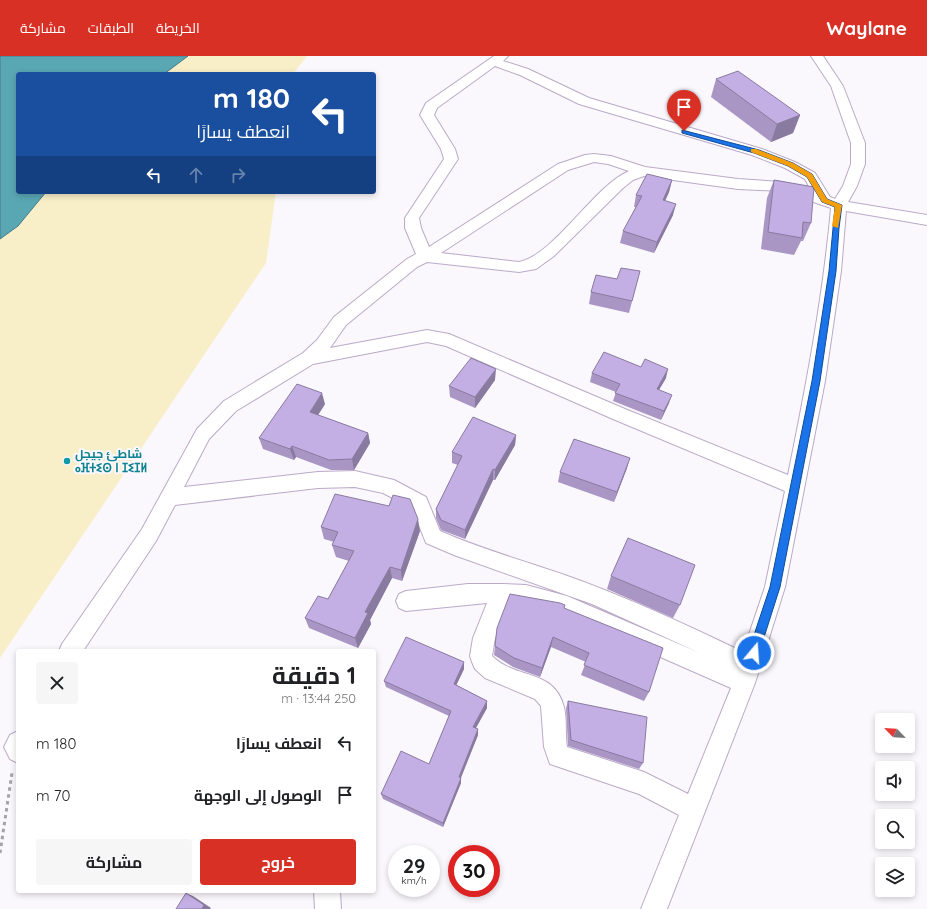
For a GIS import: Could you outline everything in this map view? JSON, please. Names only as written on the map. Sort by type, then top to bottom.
[{"type":"street","points":[[817,56],[837,86],[858,143],[858,164],[850,186],[832,203]]},
{"type":"street","points":[[425,256],[414,228],[412,218],[446,170],[451,159],[448,149],[427,115],[431,106],[498,59],[584,101],[757,152],[790,165],[810,176],[832,203],[835,228],[833,271],[816,381],[775,587],[746,674],[654,909]]},
{"type":"street","points":[[71,649],[149,535],[203,434],[230,406],[309,358],[323,344],[340,321],[412,263],[563,167],[582,158],[597,157],[616,161],[642,171],[723,182],[782,187],[832,203],[927,220]]},
{"type":"street","points":[[425,256],[519,267],[530,265],[549,252],[618,185],[628,177],[642,171]]},
{"type":"street","points":[[309,358],[404,339],[427,336],[449,340],[619,414],[794,486]]},
{"type":"street","points":[[170,497],[318,480],[355,479],[387,486],[419,503],[433,537],[454,547],[548,578],[618,605],[677,631],[746,674]]},
{"type":"street","points":[[406,601],[468,594],[502,593],[526,595],[560,603],[746,674]]},
{"type":"street","points":[[502,593],[482,645],[480,654],[483,663],[491,669],[543,691],[550,697],[554,707],[554,747],[558,756],[644,784],[693,809]]},
{"type":"street","points":[[327,893],[328,909]]},
{"type":"path","points":[[0,853],[16,753]]},
{"type":"sand","points":[[188,56],[307,56],[295,72],[167,72]]},
{"type":"sand","name":"شاطئ جيجل ⴰⴼⵜⵉⵙ ⵏ ⵊⵉⵊⵍ","points":[[44,194],[276,194],[266,263],[0,658],[0,239],[18,226]]},
{"type":"water","points":[[0,56],[188,56],[167,72],[16,72],[16,194],[44,194],[18,226],[0,239]]},
{"type":"building","points":[[738,71],[800,115],[777,124],[716,79]]},
{"type":"building","points":[[647,174],[672,180],[663,200],[676,204],[657,242],[623,231],[642,196],[636,195]]},
{"type":"building","points":[[774,180],[814,187],[811,223],[803,222],[802,238],[768,232]]},
{"type":"building","points":[[621,268],[640,271],[632,301],[591,292],[596,275],[617,279]]},
{"type":"building","points":[[604,352],[641,367],[645,359],[668,369],[657,389],[672,395],[664,411],[615,393],[620,384],[592,373]]},
{"type":"building","points":[[471,358],[496,369],[475,397],[449,386]]},
{"type":"building","points":[[297,384],[322,393],[310,412],[368,433],[352,459],[329,460],[292,446],[290,449],[259,438]]},
{"type":"building","points":[[473,417],[516,435],[495,470],[493,469],[465,530],[441,520],[436,509],[462,456],[452,452]]},
{"type":"building","points":[[574,439],[630,458],[617,492],[560,472]]},
{"type":"building","points":[[335,494],[389,506],[393,495],[410,499],[418,519],[401,570],[390,567],[365,612],[368,613],[355,638],[305,618],[318,596],[328,599],[354,551],[332,545],[338,532],[321,527]]},
{"type":"building","points":[[628,538],[695,565],[680,605],[611,576]]},
{"type":"building","points":[[510,594],[560,603],[565,605],[564,608],[663,648],[649,692],[584,665],[589,653],[553,637],[542,668],[514,658],[495,646],[497,628]]},
{"type":"building","points":[[406,637],[464,662],[454,684],[487,701],[473,727],[478,729],[443,823],[381,794],[401,751],[429,764],[451,711],[384,681]]},
{"type":"building","points":[[568,701],[647,717],[643,763],[571,740]]},
{"type":"building","points":[[186,893],[204,905],[202,909],[176,909]]},
{"type":"slow traffic","points":[[753,151],[790,165],[810,176],[824,200],[839,205],[836,226]]},
{"type":"place","name":"شاطئ جيجل ⴰⴼⵜⵉⵙ ⵏ ⵊⵉⵊⵍ","points":[[67,461]]},
{"type":"route","points":[[684,131],[757,152],[790,165],[810,176],[824,200],[839,205],[835,228],[833,271],[816,381],[775,587],[754,653]]}]
